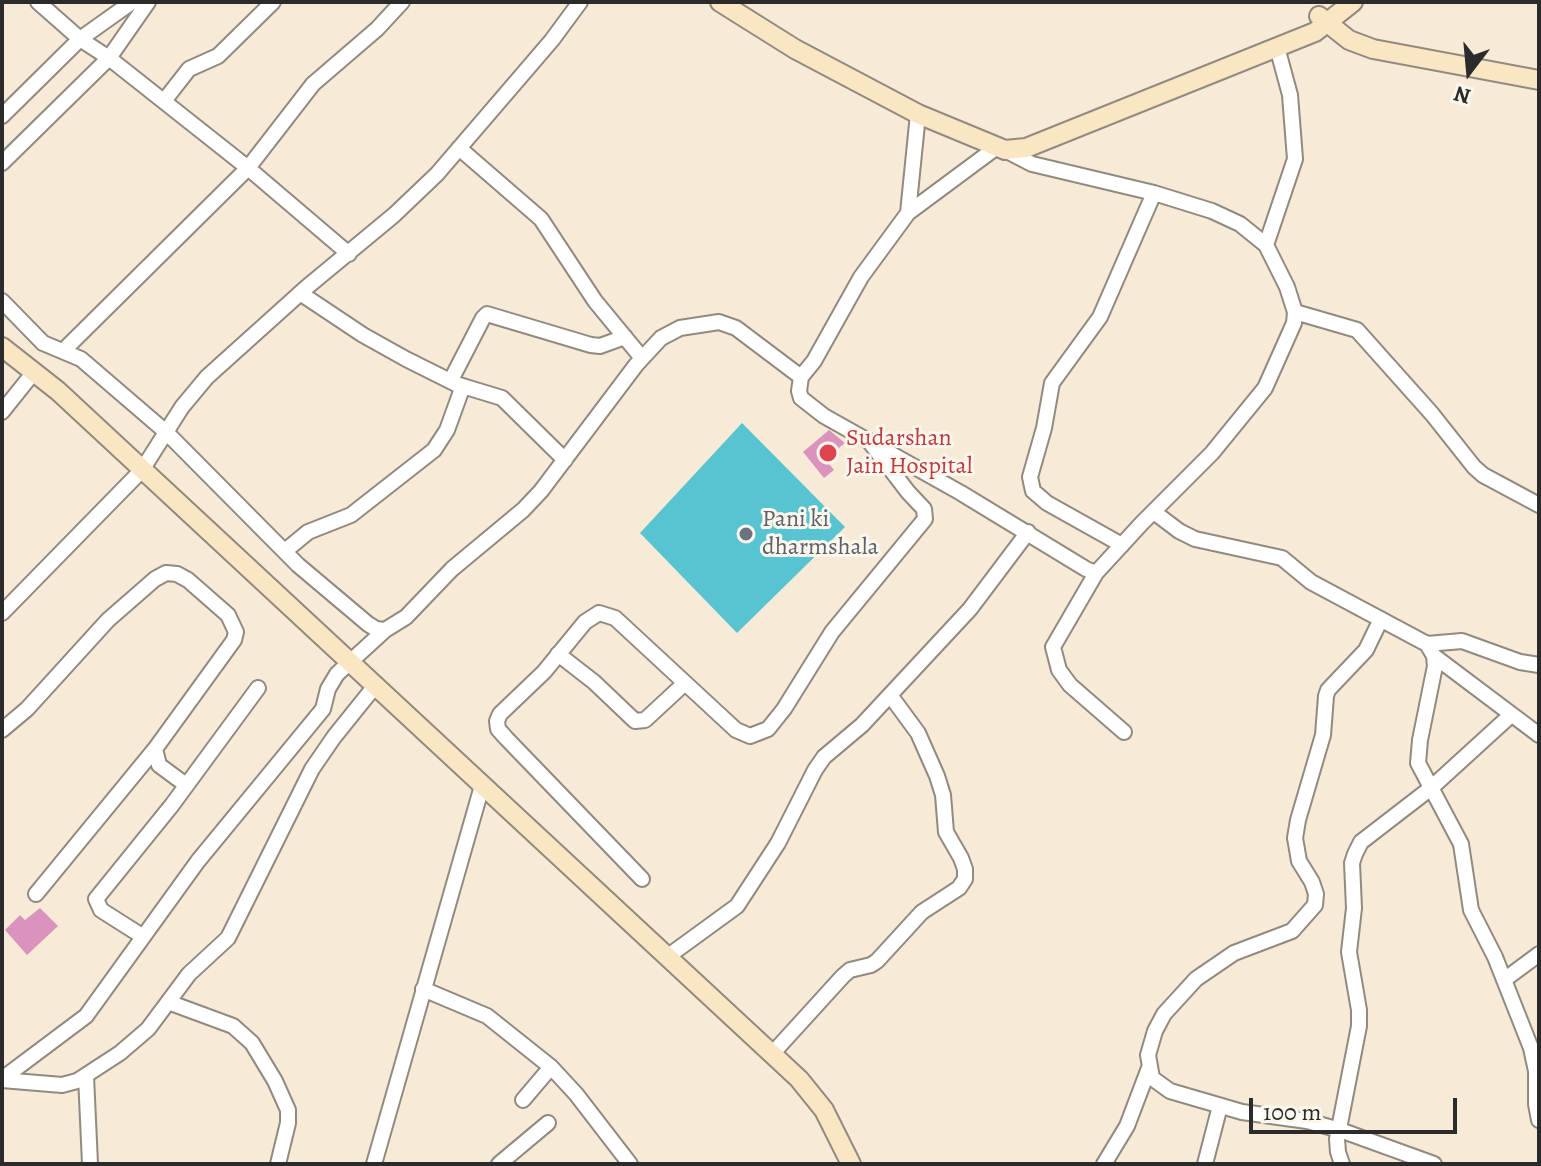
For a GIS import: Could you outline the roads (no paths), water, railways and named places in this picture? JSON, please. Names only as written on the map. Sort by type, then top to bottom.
[{"type":"street","points":[[38,2],[80,39],[109,58],[248,168],[349,254]]},
{"type":"street","points":[[2,116],[80,39],[132,2]]},
{"type":"street","points":[[2,163],[109,58],[148,2]]},
{"type":"street","points":[[164,101],[189,69],[218,56],[273,2]]},
{"type":"street","points":[[64,350],[248,168],[313,84],[377,29],[402,2]]},
{"type":"street","points":[[2,613],[142,470],[187,400],[207,377],[415,195],[552,40],[580,2]]},
{"type":"street","points":[[720,2],[795,49],[918,114],[1043,167],[1154,193],[1225,217],[1266,245],[1287,287],[1295,312],[1294,323],[1265,388],[1212,453],[1096,573],[1053,647],[1054,658],[1070,685],[1124,732]]},
{"type":"street","points":[[976,138],[1022,139],[1149,90],[1353,2]]},
{"type":"street","points":[[1096,573],[806,404],[799,391],[801,377],[814,361],[861,277],[908,213],[1001,149],[1026,148],[1315,32],[1328,14]]},
{"type":"street","points":[[1328,14],[1352,31],[1374,39],[1539,67]]},
{"type":"street","points":[[1328,14],[1349,40],[1373,49],[1539,80]]},
{"type":"street","points":[[1266,245],[1295,159],[1290,95],[1277,47]]},
{"type":"street","points":[[908,213],[918,114]]},
{"type":"street","points":[[459,148],[541,219],[574,272],[642,358]]},
{"type":"street","points":[[1122,545],[1047,503],[1033,491],[1030,477],[1044,428],[1052,383],[1100,317],[1154,193]]},
{"type":"street","points":[[300,293],[363,335],[457,383],[502,398],[565,460]]},
{"type":"street","points":[[2,301],[43,343],[81,359],[166,432],[285,551],[368,624],[385,630]]},
{"type":"street","points":[[1295,312],[1357,330],[1474,467],[1539,505]]},
{"type":"street","points":[[285,551],[308,532],[351,515],[434,450],[447,430],[457,383],[478,327],[487,314],[591,345],[600,346],[625,337]]},
{"type":"street","points":[[2,1080],[86,1016],[198,861],[323,709],[331,681],[385,630],[406,617],[444,576],[523,510],[661,338],[680,328],[719,322],[736,328],[801,377]]},
{"type":"street","points":[[2,347],[58,391],[772,1054],[814,1095],[851,1164]]},
{"type":"street","points":[[2,412],[34,372]]},
{"type":"street","points":[[642,879],[498,729],[500,714],[536,680],[592,616],[609,614],[744,735],[760,734],[775,722],[832,632],[925,519],[924,509],[869,441]]},
{"type":"street","points":[[1154,512],[1195,539],[1282,558],[1311,582],[1381,619],[1430,650],[1539,735]]},
{"type":"street","points":[[667,957],[737,906],[778,843],[824,757],[862,725],[970,609],[1028,532]]},
{"type":"street","points":[[2,730],[27,709],[108,620],[166,573],[188,580],[228,615],[236,632],[234,640],[155,749],[36,894]]},
{"type":"street","points":[[1381,619],[1366,650],[1328,690],[1326,696],[1323,735],[1295,838],[1299,861],[1316,894],[1315,905],[1292,931],[1234,953],[1196,979],[1181,994],[1155,1031],[1148,1055],[1149,1068],[1159,1086],[1220,1106],[1340,1130],[1434,1164]]},
{"type":"street","points":[[1430,650],[1462,641],[1520,662],[1539,665]]},
{"type":"street","points":[[1430,650],[1435,666],[1418,763],[1461,844],[1471,910],[1495,957],[1531,1048],[1536,1071],[1539,1120]]},
{"type":"street","points":[[558,654],[594,682],[635,721],[645,720],[685,683]]},
{"type":"street","points":[[2,1080],[62,1085],[86,1076],[148,1029],[189,974],[228,938],[312,769],[375,686]]},
{"type":"street","points":[[142,936],[101,910],[96,899],[258,688]]},
{"type":"street","points":[[772,1054],[843,976],[850,970],[877,961],[922,912],[959,888],[965,879],[965,869],[946,832],[943,795],[937,776],[918,733],[890,695]]},
{"type":"street","points":[[1342,1164],[1338,1152],[1340,1130],[1359,1026],[1349,952],[1354,908],[1352,863],[1361,842],[1431,788],[1511,715]]},
{"type":"street","points":[[155,749],[159,765],[186,785]]},
{"type":"street","points":[[374,1164],[482,786]]},
{"type":"street","points":[[1504,980],[1539,954]]},
{"type":"street","points":[[423,989],[487,1016],[551,1067],[630,1164]]},
{"type":"street","points":[[168,1002],[233,1026],[252,1043],[288,1110],[278,1164]]},
{"type":"street","points":[[523,1100],[551,1067]]},
{"type":"street","points":[[1104,1164],[1127,1126],[1149,1068]]},
{"type":"street","points":[[86,1076],[90,1164]]},
{"type":"street","points":[[1205,1164],[1220,1106]]},
{"type":"street","points":[[499,1164],[548,1123]]},
{"type":"water","points":[[742,423],[845,527],[737,633],[640,533]]},
{"type":"place","name":"Sudarshan Jain Hospital","points":[[828,453]]},
{"type":"place","name":"Pani ki dharmshala","points":[[746,534]]}]
